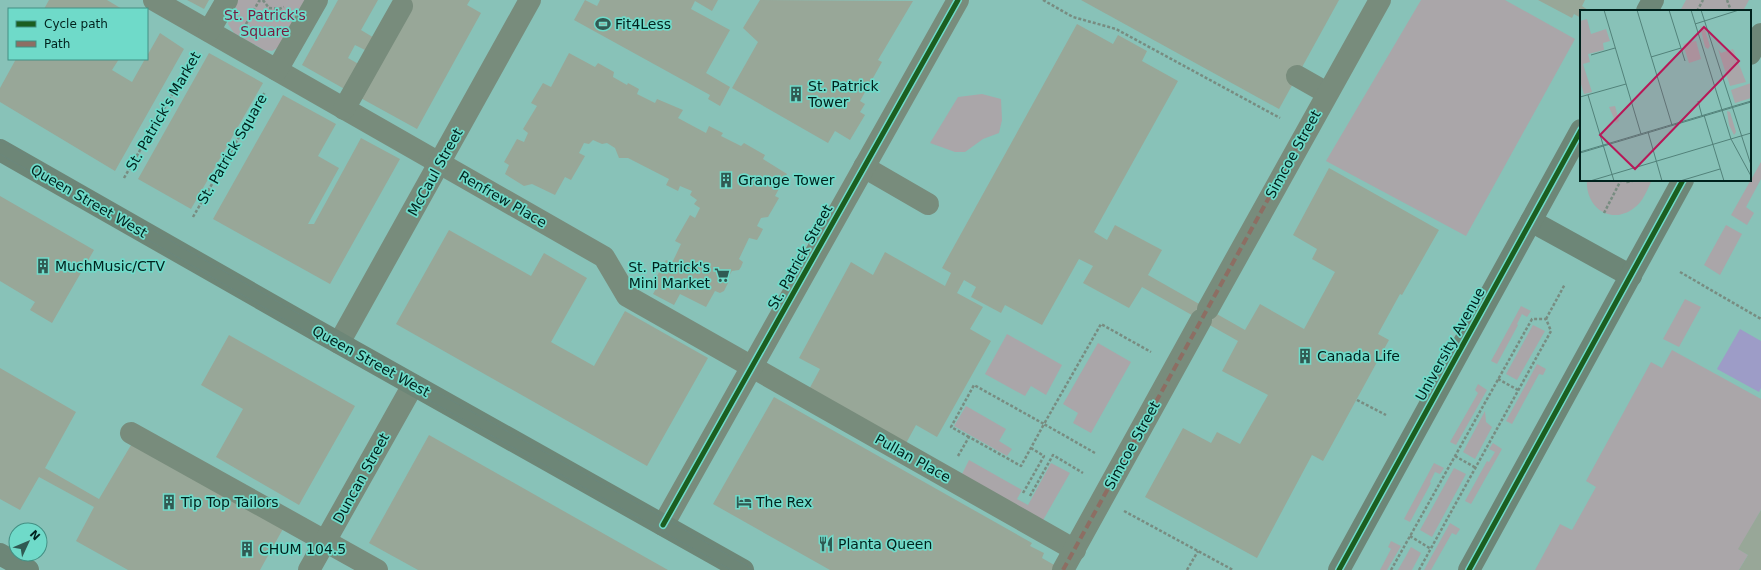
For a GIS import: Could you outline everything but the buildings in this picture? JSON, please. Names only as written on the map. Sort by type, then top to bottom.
[{"type":"main road","points":[[1648,10],[1653,0]]},
{"type":"main road","points":[[1751,52],[1761,34]]},
{"type":"main road","name":"University Avenue","points":[[1339,570],[1580,132]]},
{"type":"main road","name":"Queen Street West","points":[[0,150],[413,385],[743,570]]},
{"type":"main road","points":[[1469,570],[1682,181]]},
{"type":"main road","points":[[1531,221],[1631,276]]},
{"type":"main road","points":[[0,554],[28,570]]},
{"type":"street","name":"Renfrew Place","points":[[154,0],[204,40],[234,46],[272,79],[344,109],[604,257],[627,296],[752,367]]},
{"type":"street","points":[[204,40],[227,0]]},
{"type":"street","points":[[272,79],[317,0]]},
{"type":"street","name":"McCaul Street","points":[[339,343],[530,0]]},
{"type":"street","name":"St. Patrick Street","points":[[663,526],[958,0]]},
{"type":"street","name":"Simcoe Street","points":[[1063,570],[1314,116],[1380,0]]},
{"type":"street","points":[[344,109],[402,6]]},
{"type":"street","points":[[1297,76],[1327,93]]},
{"type":"street","points":[[864,167],[928,204]]},
{"type":"street","name":"Pullan Place","points":[[752,367],[1075,550]]},
{"type":"street","name":"Duncan Street","points":[[309,570],[413,385]]},
{"type":"street","points":[[131,433],[377,570]]},
{"type":"path","points":[[234,46],[259,2],[263,0],[269,8],[274,9],[284,7],[287,3]]},
{"type":"path","points":[[1043,0],[1073,17],[1116,29],[1280,118]]},
{"type":"path","points":[[1698,10],[1703,0]]},
{"type":"path","points":[[1727,0],[1730,8],[1729,10]]},
{"type":"path","points":[[1604,212],[1621,181]]},
{"type":"path","points":[[1680,272],[1761,319]]},
{"type":"path","points":[[1546,319],[1565,284]]},
{"type":"path","points":[[1392,570],[1532,319],[1546,319]]},
{"type":"path","points":[[1420,570],[1551,331],[1546,319]]},
{"type":"path","points":[[1095,453],[1044,424],[974,385],[951,427],[1021,466],[1044,424],[1101,324],[1151,352]]},
{"type":"path","points":[[1498,379],[1518,390]]},
{"type":"path","points":[[1356,400],[1386,416]]},
{"type":"path","points":[[959,455],[969,437]]},
{"type":"path","points":[[1020,499],[1044,456],[1031,448]]},
{"type":"path","points":[[1026,502],[1053,455],[1083,473]]},
{"type":"path","points":[[1455,456],[1476,468]]},
{"type":"path","points":[[1102,500],[1233,570]]},
{"type":"path","points":[[1410,536],[1431,548]]},
{"type":"path","points":[[1187,570],[1198,551]]},
{"type":"green space","name":"St. Patrick's Square","points":[[238,0],[305,0],[279,47],[272,51],[264,50],[234,33],[228,24],[229,15]]},
{"type":"green space","points":[[1421,0],[1505,0],[1575,39],[1466,236],[1326,161]]},
{"type":"green space","points":[[1686,0],[1749,0],[1744,10],[1681,10]]},
{"type":"green space","points":[[982,94],[1001,99],[1002,120],[999,133],[983,139],[965,152],[955,152],[930,143],[958,97]]},
{"type":"green space","points":[[1761,162],[1761,179],[1746,207],[1754,213],[1747,225],[1731,215]]},
{"type":"green space","points":[[1587,181],[1652,181],[1644,196],[1634,208],[1617,215],[1608,214],[1601,211],[1590,198]]},
{"type":"green space","points":[[1726,225],[1742,234],[1720,275],[1704,265]]},
{"type":"green space","points":[[1685,299],[1701,307],[1679,347],[1663,339]]},
{"type":"green space","points":[[1521,306],[1531,311],[1527,317],[1522,314],[1517,324],[1518,325],[1497,364],[1491,361]]},
{"type":"green space","points":[[1533,325],[1545,331],[1517,380],[1506,374]]},
{"type":"green space","points":[[1007,334],[1062,365],[1046,395],[1031,386],[1025,396],[985,374]]},
{"type":"green space","points":[[1098,343],[1131,362],[1091,433],[1073,423],[1078,413],[1063,404]]},
{"type":"green space","points":[[1672,350],[1761,399],[1761,510],[1739,549],[1748,555],[1739,570],[1535,570],[1560,524],[1572,530],[1596,487],[1586,481],[1651,362],[1662,368]]},
{"type":"green space","points":[[1537,364],[1546,369],[1543,375],[1539,374],[1512,424],[1506,421]]},
{"type":"green space","points":[[1478,384],[1487,390],[1456,445],[1450,442],[1478,393],[1475,390]]},
{"type":"green space","points":[[966,406],[1006,429],[999,441],[1012,449],[1007,456],[954,426]]},
{"type":"green space","points":[[1485,411],[1486,422],[1492,427],[1475,459],[1463,452]]},
{"type":"green space","points":[[1493,443],[1502,449],[1471,504],[1465,501],[1487,461],[1489,462],[1495,452],[1489,449]]},
{"type":"green space","points":[[969,460],[1022,490],[1017,499],[1028,505],[1051,463],[1070,473],[1042,522],[961,476]]},
{"type":"green space","points":[[1434,463],[1444,468],[1440,474],[1435,472],[1430,482],[1431,483],[1410,522],[1404,519]]},
{"type":"green space","points":[[1454,468],[1466,474],[1432,537],[1420,530]]},
{"type":"green space","points":[[1450,523],[1460,529],[1456,535],[1452,533],[1431,570],[1424,570]]},
{"type":"green space","points":[[1391,541],[1401,546],[1387,570],[1380,570],[1391,549],[1388,547]]},
{"type":"green space","points":[[1411,547],[1421,553],[1412,570],[1398,570]]},
{"type":"water","points":[[1740,329],[1761,341],[1761,388],[1759,392],[1717,369]]},
{"type":"tram line","points":[[0,140],[80,185],[173,242],[754,570]]},
{"type":"tram line","points":[[0,154],[284,319],[731,570]]},
{"type":"marked path","points":[[1063,570],[1314,116]]},
{"type":"cycle path","points":[[663,525],[958,0]]},
{"type":"cycle path","points":[[1339,570],[1580,132]]},
{"type":"cycle path","points":[[1469,570],[1682,181]]},
{"type":"place","name":"Fit4Less","points":[[603,24]]},
{"type":"place","name":"St. Patrick Tower","points":[[796,94]]},
{"type":"place","name":"Grange Tower","points":[[726,180]]},
{"type":"place","name":"MuchMusic/CTV","points":[[43,266]]},
{"type":"place","name":"St. Patrick's Mini Market","points":[[722,275]]},
{"type":"place","name":"Canada Life","points":[[1305,356]]},
{"type":"place","name":"Tip Top Tailors","points":[[169,502]]},
{"type":"place","name":"The Rex","points":[[744,502]]},
{"type":"place","name":"Planta Queen","points":[[826,544]]},
{"type":"place","name":"CHUM 104.5","points":[[247,549]]}]
